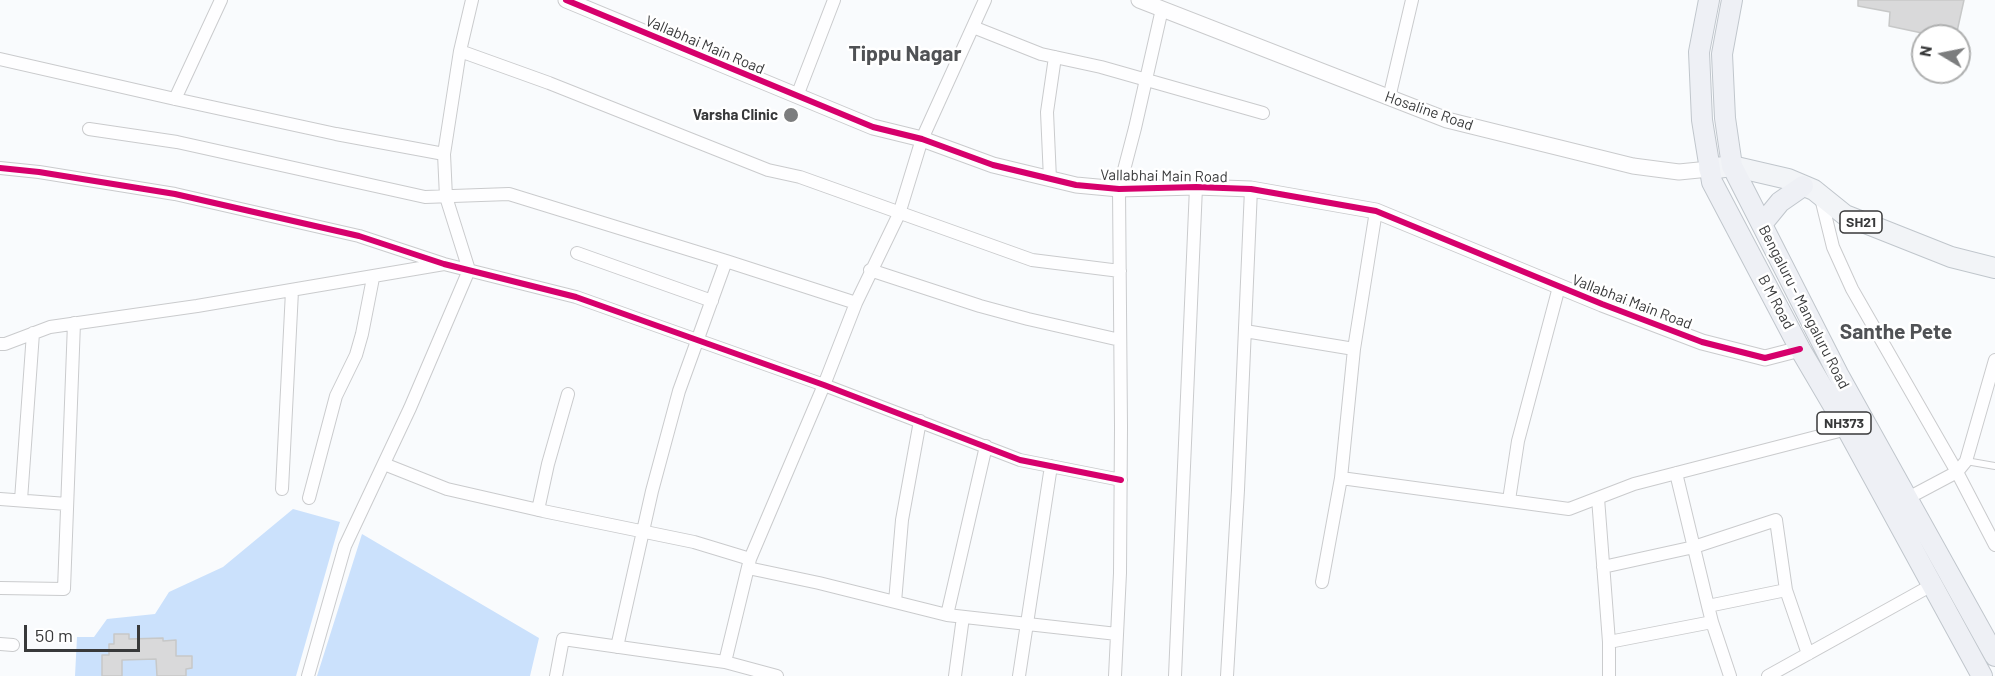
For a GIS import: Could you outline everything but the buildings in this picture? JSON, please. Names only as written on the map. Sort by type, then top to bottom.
[{"type":"highway","name":"B M Road","points":[[1709,0],[1699,52],[1702,120],[1712,182],[1800,349],[1847,429],[1982,676]]},
{"type":"highway","name":"Bengaluru - Mangaluru Road","points":[[1732,0],[1722,54],[1725,118],[1732,166],[1838,374],[1995,656]]},
{"type":"highway","points":[[1762,224],[1780,202],[1803,186]]},
{"type":"main road","name":"Hosaline Road","points":[[1709,169],[1732,166]]},
{"type":"main road","name":"SH21","points":[[1732,166],[1788,179],[1814,190],[1821,198],[1845,215],[1951,257],[1995,268]]},
{"type":"street","points":[[175,99],[221,0]]},
{"type":"street","points":[[309,676],[345,546],[410,408],[468,270],[446,198],[444,154],[460,51],[472,0]]},
{"type":"street","name":"Vallabhai Main Road","points":[[566,0],[873,127],[922,139],[993,165],[1076,185],[1119,189],[1196,187],[1251,189],[1376,211],[1559,287],[1702,342],[1765,358],[1800,349]]},
{"type":"street","points":[[797,96],[834,0]]},
{"type":"street","points":[[725,662],[749,563],[870,270],[899,214],[922,139],[985,0]]},
{"type":"street","name":"Hosaline Road","points":[[1139,0],[1162,4],[1447,120],[1633,166],[1679,172],[1709,169]]},
{"type":"street","points":[[1389,98],[1412,0]]},
{"type":"street","points":[[1115,676],[1120,573],[1121,480],[1119,189],[1162,4]]},
{"type":"street","points":[[973,27],[1041,54],[1146,79],[1263,113]]},
{"type":"street","points":[[460,51],[549,83],[768,170],[800,177],[1032,260],[1120,271]]},
{"type":"street","points":[[1050,179],[1047,112],[1055,57]]},
{"type":"street","points":[[0,58],[336,134],[444,154]]},
{"type":"street","points":[[88,129],[177,142],[425,197],[509,194],[856,303]]},
{"type":"street","points":[[0,168],[175,194],[360,236],[444,264],[576,297],[824,385],[1020,460],[1121,480]]},
{"type":"street","points":[[1175,676],[1196,187]]},
{"type":"street","points":[[1227,676],[1238,490],[1251,189]]},
{"type":"street","points":[[1821,198],[1833,247],[1852,289],[1957,472],[1995,545]]},
{"type":"street","points":[[1322,582],[1341,478],[1354,349],[1376,211]]},
{"type":"street","points":[[577,253],[712,301]]},
{"type":"street","points":[[617,646],[652,491],[679,392],[726,261]]},
{"type":"street","points":[[0,344],[50,327],[292,291],[444,264]]},
{"type":"street","points":[[870,270],[990,309],[1120,339]]},
{"type":"street","points":[[309,498],[336,396],[356,355],[373,278]]},
{"type":"street","points":[[1509,501],[1518,441],[1559,287]]},
{"type":"street","points":[[282,489],[292,291]]},
{"type":"street","points":[[0,588],[64,589],[74,323]]},
{"type":"street","points":[[1245,331],[1354,349]]},
{"type":"street","points":[[21,500],[33,333]]},
{"type":"street","points":[[1908,498],[1957,472],[1966,462],[1995,360]]},
{"type":"street","points":[[538,510],[548,464],[568,394]]},
{"type":"street","points":[[895,602],[902,520],[920,421]]},
{"type":"street","points":[[1341,478],[1569,508],[1634,484],[1847,429]]},
{"type":"street","points":[[947,615],[986,447]]},
{"type":"street","points":[[384,464],[447,489],[694,542],[749,563],[947,615],[1117,634]]},
{"type":"street","points":[[1019,676],[1051,466]]},
{"type":"street","points":[[1676,473],[1712,622],[1730,676]]},
{"type":"street","points":[[1598,498],[1609,642],[1609,676]]},
{"type":"street","points":[[0,499],[67,504]]},
{"type":"street","points":[[1603,567],[1694,547],[1776,520],[1786,590],[1808,654]]},
{"type":"street","points":[[1768,676],[1932,585]]},
{"type":"street","points":[[1708,606],[1786,590]]},
{"type":"street","points":[[955,676],[963,617]]},
{"type":"street","points":[[1609,642],[1712,622]]},
{"type":"street","points":[[556,676],[563,639],[725,662],[777,676]]},
{"type":"street","points":[[0,644],[13,645]]},
{"type":"lane","points":[[1966,462],[1995,466]]},
{"type":"shaded area","points":[[293,509],[340,522],[296,676],[75,676],[77,637],[94,637],[107,619],[155,614],[169,592],[223,567]]},
{"type":"shaded area","points":[[362,534],[539,638],[530,676],[317,676]]},
{"type":"cycle path","points":[[566,0],[873,127],[922,139],[993,165],[1076,185],[1119,189],[1196,187],[1251,189],[1376,211],[1602,304],[1702,342],[1765,358],[1800,349]]},
{"type":"cycle path","points":[[0,168],[175,194],[359,236],[444,264],[576,297],[824,385],[1020,460],[1121,480]]},
{"type":"place","name":"Varsha Clinic","points":[[791,115]]},
{"type":"district","name":"Tippu Nagar","points":[[905,54]]},
{"type":"district","name":"Santhe Pete","points":[[1896,332]]}]
